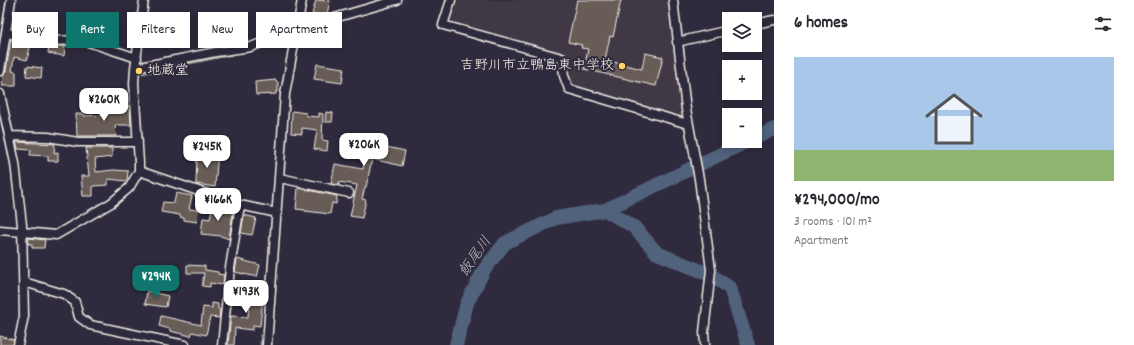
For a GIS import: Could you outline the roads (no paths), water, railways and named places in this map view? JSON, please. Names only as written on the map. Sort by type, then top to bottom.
[{"type":"street","points":[[0,71],[4,34],[11,0]]},
{"type":"street","points":[[0,230],[22,233],[56,234],[111,203],[129,188],[139,170],[134,83],[144,0]]},
{"type":"street","points":[[300,12],[302,0]]},
{"type":"street","points":[[342,16],[397,0]]},
{"type":"street","points":[[451,0],[443,24],[562,58],[564,76],[569,90],[688,124]]},
{"type":"street","points":[[673,0],[688,124],[699,179],[711,270],[704,332],[705,345]]},
{"type":"street","points":[[762,23],[774,20]]},
{"type":"street","points":[[678,42],[722,32]]},
{"type":"street","points":[[4,34],[49,41],[82,40],[136,58]]},
{"type":"street","points":[[135,68],[256,45]]},
{"type":"street","points":[[267,345],[285,94],[293,48]]},
{"type":"street","points":[[0,94],[15,163],[22,233],[24,316],[18,345]]},
{"type":"street","points":[[9,136],[48,136],[78,142],[138,142]]},
{"type":"street","points":[[139,170],[240,205],[277,213]]},
{"type":"street","points":[[280,178],[349,193]]},
{"type":"street","points":[[222,345],[230,268],[240,205]]},
{"type":"street","points":[[24,282],[64,294],[75,302],[79,317],[90,324],[185,345]]},
{"type":"waterway","name":"飯尾川","points":[[762,135],[774,129]]},
{"type":"waterway","name":"飯尾川","points":[[456,345],[467,303],[484,270],[505,243],[556,218],[605,210],[733,148]]},
{"type":"waterway","name":"飯尾川","points":[[605,210],[634,227],[657,253],[711,275],[730,288],[748,345]]},
{"type":"waterway","points":[[261,335],[261,345]]},
{"type":"place","name":"吉野川市立鴨島東中学校","points":[[622,66]]},
{"type":"place","name":"地蔵堂","points":[[139,71]]}]
